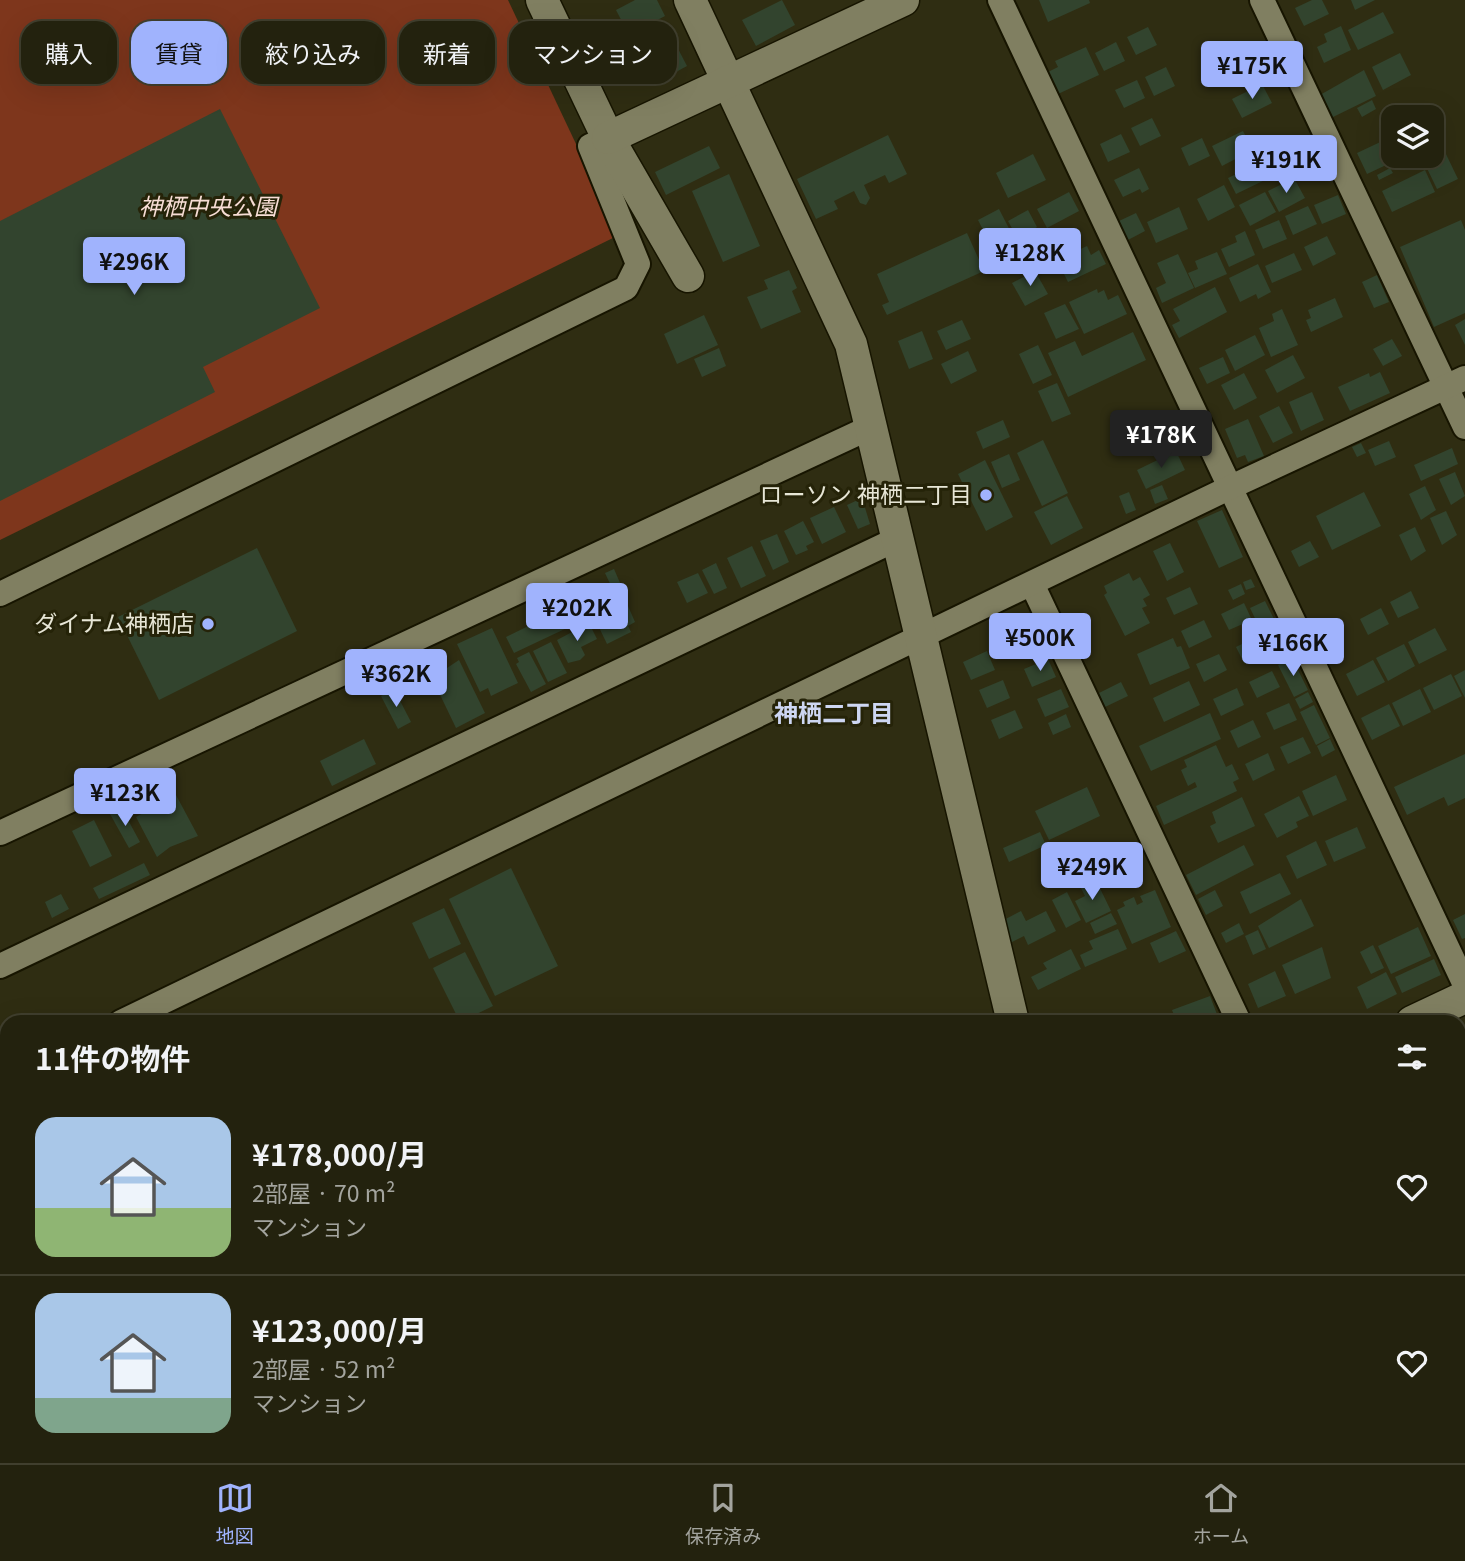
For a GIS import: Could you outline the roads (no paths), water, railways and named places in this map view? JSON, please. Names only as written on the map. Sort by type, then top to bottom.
[{"type":"street","points":[[542,0],[608,138],[688,276]]},
{"type":"street","points":[[690,0],[851,344],[1011,1015]]},
{"type":"street","points":[[0,594],[626,288],[638,264],[590,146],[903,0]]},
{"type":"street","points":[[1000,0],[1465,985]]},
{"type":"street","points":[[1262,0],[1455,382],[1465,427]]},
{"type":"street","points":[[136,1015],[921,639],[1231,487],[1455,382]]},
{"type":"street","points":[[0,833],[871,427]]},
{"type":"street","points":[[0,966],[897,539]]},
{"type":"street","points":[[1032,584],[1236,1015]]},
{"type":"street","points":[[1427,1015],[1465,997]]},
{"type":"place","name":"ローソン 神栖二丁目","points":[[986,495]]},
{"type":"place","name":"ダイナム神栖店","points":[[208,624]]},
{"type":"district","name":"神栖二丁目","points":[[834,714]]},
{"type":"park label","name":"神栖中央公園","points":[[208,207]]}]
